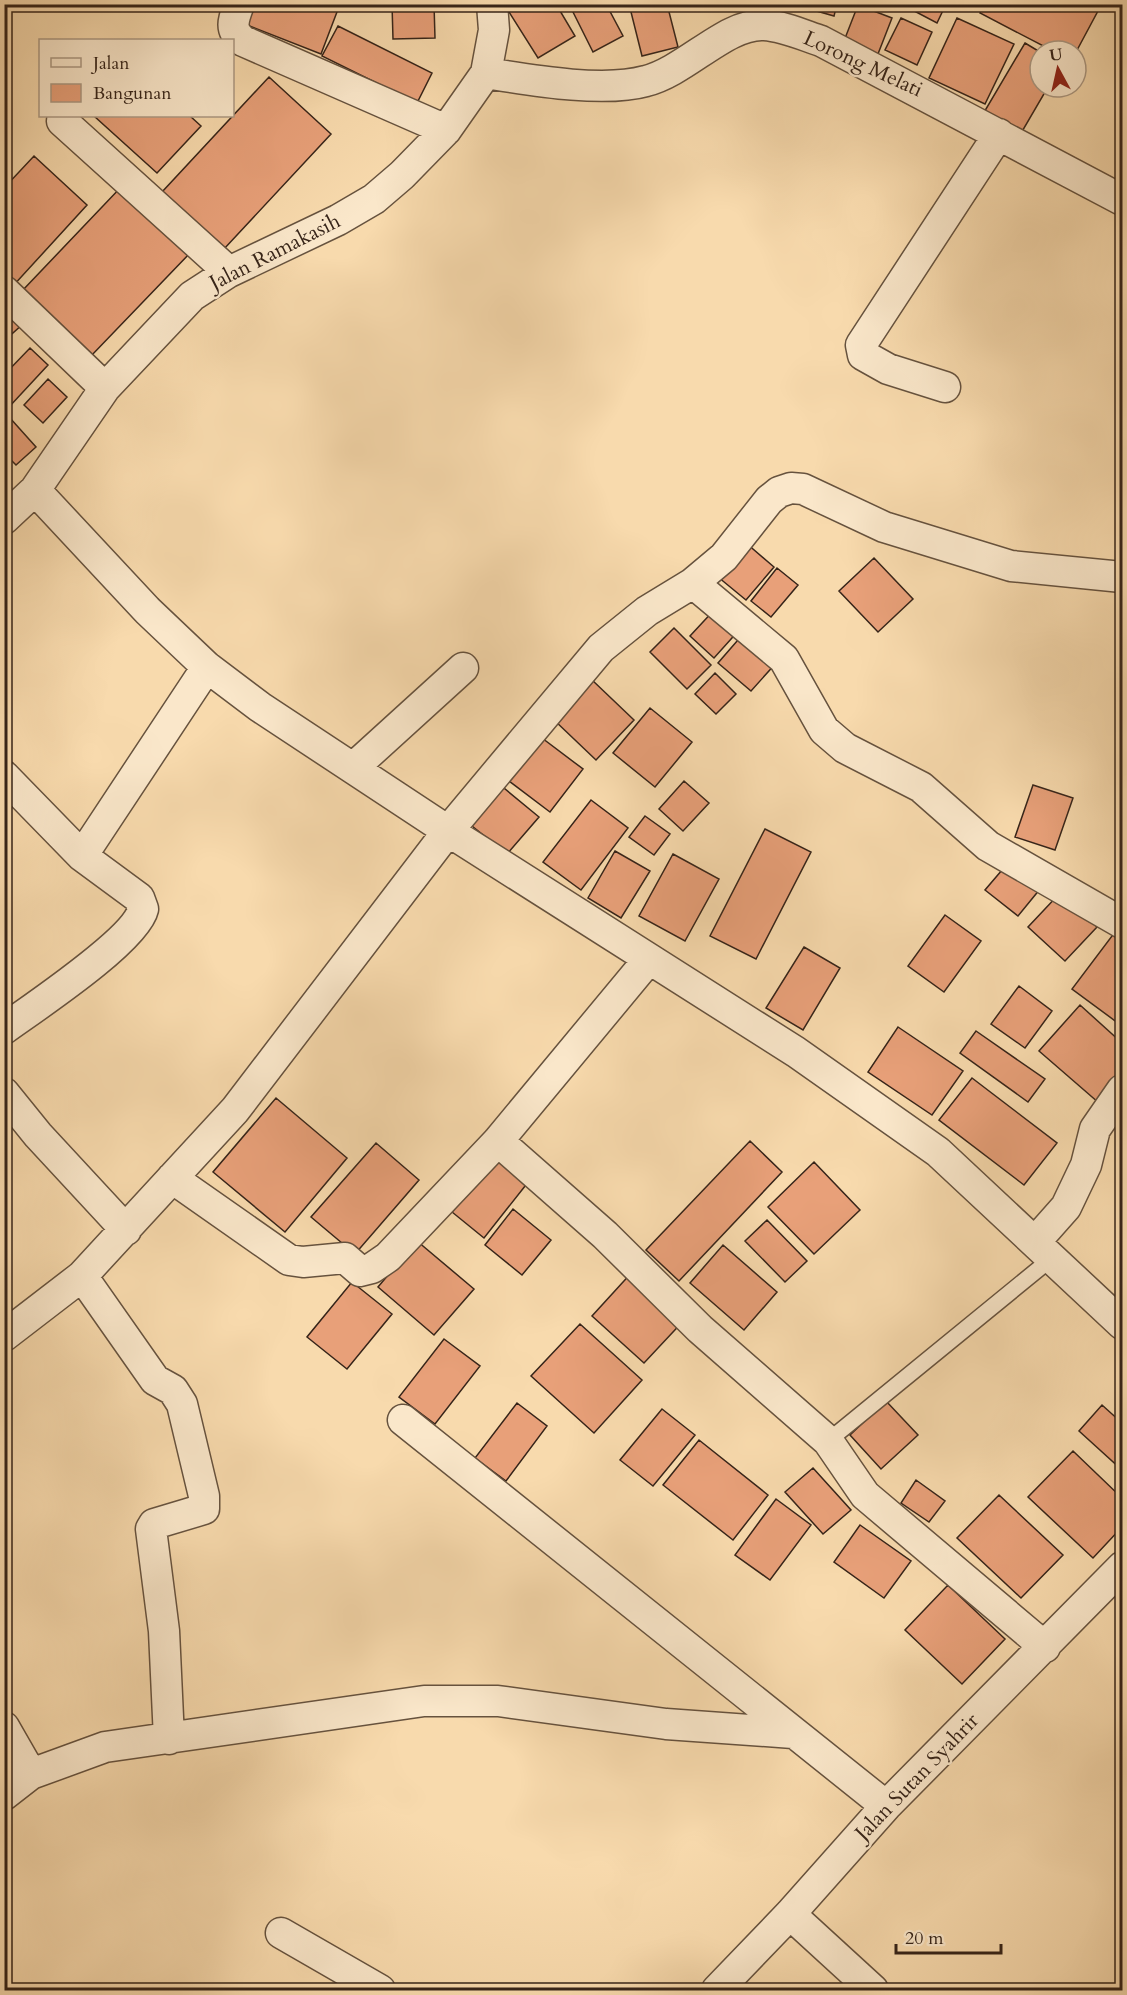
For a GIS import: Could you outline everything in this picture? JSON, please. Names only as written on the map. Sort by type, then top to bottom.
[{"type":"street","points":[[239,4],[233,26],[234,33],[243,41],[446,130]]},
{"type":"street","name":"Jalan Ramakasih","points":[[4,519],[35,490],[105,388],[192,296],[229,272],[338,220],[374,199],[402,175],[446,130],[486,73],[494,30],[492,4]]},
{"type":"street","name":"Lorong Melati","points":[[486,73],[581,83],[624,85],[645,82],[672,72],[737,30],[765,25],[821,41],[1122,200]]},
{"type":"street","points":[[62,121],[229,272]]},
{"type":"street","points":[[945,387],[888,369],[863,355],[861,345],[999,134]]},
{"type":"street","points":[[4,291],[105,388]]},
{"type":"street","points":[[4,1336],[82,1276],[234,1110],[448,831],[601,648],[647,611],[693,584],[724,557],[769,500],[785,489],[796,488],[884,526],[1011,566],[1122,577]]},
{"type":"street","points":[[35,490],[147,610],[207,667],[260,707],[448,831],[796,1052],[938,1152],[1122,1324]]},
{"type":"street","points":[[693,584],[784,659],[824,730],[845,748],[921,787],[988,846],[1122,923]]},
{"type":"street","points":[[82,856],[207,667]]},
{"type":"street","points":[[353,768],[463,668]]},
{"type":"street","points":[[4,776],[82,856],[139,898],[143,909],[141,917],[85,970],[4,1029]]},
{"type":"street","points":[[172,1178],[289,1260],[303,1263],[345,1258],[363,1271],[388,1257],[498,1141],[649,959]]},
{"type":"street","points":[[1043,1250],[1086,1165],[1095,1129],[1122,1090]]},
{"type":"street","points":[[4,1093],[38,1135],[126,1230]]},
{"type":"street","points":[[498,1141],[605,1235],[700,1329],[828,1442],[864,1495],[1045,1647]]},
{"type":"street","points":[[82,1276],[155,1380],[173,1390],[182,1404],[204,1496],[204,1509],[154,1524],[151,1529],[164,1632],[169,1739]]},
{"type":"street","points":[[402,1420],[886,1806]]},
{"type":"street","name":"Jalan Sutan Syahrir","points":[[717,1990],[790,1914],[886,1806],[1122,1567]]},
{"type":"street","points":[[4,1795],[31,1774],[105,1747],[373,1706],[465,1699],[498,1701],[666,1724],[793,1733]]},
{"type":"street","points":[[4,1727],[31,1774]]},
{"type":"street","points":[[790,1914],[873,1990]]},
{"type":"street","points":[[281,1933],[380,1990]]},
{"type":"lane","points":[[828,1442],[1043,1250]]},
{"type":"building","points":[[249,4],[340,4],[321,54],[242,23]]},
{"type":"building","points":[[392,4],[434,4],[435,38],[393,39]]},
{"type":"building","points":[[504,4],[556,4],[575,36],[538,58]]},
{"type":"building","points":[[569,4],[606,4],[623,36],[593,52]]},
{"type":"building","points":[[629,4],[667,4],[678,47],[642,56]]},
{"type":"building","points":[[792,4],[837,4],[834,16]]},
{"type":"building","points":[[901,4],[946,4],[937,23]]},
{"type":"building","points":[[985,4],[1090,4],[1099,9],[1083,39],[1030,39],[980,13]]},
{"type":"building","points":[[858,5],[892,18],[876,59],[842,46]]},
{"type":"building","points":[[901,18],[932,32],[917,65],[885,50]]},
{"type":"building","points":[[957,18],[1014,44],[985,104],[929,78]]},
{"type":"building","points":[[338,26],[432,73],[417,103],[322,56]]},
{"type":"building","points":[[1025,43],[1028,45],[1028,99],[1041,99],[1020,135],[983,114]]},
{"type":"building","points":[[269,77],[331,134],[224,249],[162,192]]},
{"type":"building","points":[[95,117],[191,117],[201,126],[157,173]]},
{"type":"building","points":[[34,156],[87,205],[12,287],[4,280],[4,188]]},
{"type":"building","points":[[122,186],[191,252],[91,356],[22,291]]},
{"type":"building","points":[[4,303],[24,323],[4,341]]},
{"type":"building","points":[[30,348],[48,365],[9,407],[4,403],[4,375]]},
{"type":"building","points":[[48,379],[67,397],[43,423],[24,405]]},
{"type":"building","points":[[10,418],[36,447],[16,465],[4,453],[4,424]]},
{"type":"building","points":[[746,543],[774,567],[746,600],[718,577]]},
{"type":"building","points":[[874,558],[913,599],[878,632],[839,591]]},
{"type":"building","points":[[777,568],[798,585],[771,617],[751,601]]},
{"type":"building","points":[[716,608],[740,629],[714,658],[690,636]]},
{"type":"building","points":[[674,628],[711,665],[687,689],[650,652]]},
{"type":"building","points":[[744,633],[777,662],[751,691],[718,663]]},
{"type":"building","points":[[715,673],[736,694],[716,714],[695,694]]},
{"type":"building","points":[[591,679],[634,720],[596,760],[553,719]]},
{"type":"building","points":[[650,708],[692,742],[655,787],[613,753]]},
{"type":"building","points":[[534,732],[583,769],[550,812],[501,775]]},
{"type":"building","points":[[684,781],[709,803],[683,831],[659,809]]},
{"type":"building","points":[[499,784],[539,817],[507,854],[467,822]]},
{"type":"building","points":[[1033,785],[1073,798],[1055,850],[1015,837]]},
{"type":"building","points":[[591,800],[628,828],[581,890],[543,862]]},
{"type":"building","points":[[645,816],[670,834],[654,855],[629,837]]},
{"type":"building","points":[[765,829],[811,852],[756,959],[710,936]]},
{"type":"building","points":[[615,851],[650,871],[621,918],[588,898]]},
{"type":"building","points":[[673,854],[719,879],[685,941],[639,916]]},
{"type":"building","points":[[1008,863],[1040,889],[1018,916],[985,890]]},
{"type":"building","points":[[1060,893],[1097,927],[1065,961],[1028,927]]},
{"type":"building","points":[[945,915],[981,941],[944,992],[908,966]]},
{"type":"building","points":[[1118,928],[1122,931],[1122,1026],[1072,989]]},
{"type":"building","points":[[804,947],[840,968],[803,1030],[766,1008]]},
{"type":"building","points":[[1019,986],[1052,1011],[1025,1048],[991,1024]]},
{"type":"building","points":[[1080,1005],[1122,1043],[1122,1076],[1099,1103],[1039,1051]]},
{"type":"building","points":[[898,1027],[963,1071],[932,1115],[868,1072]]},
{"type":"building","points":[[976,1031],[1045,1079],[1028,1102],[960,1053]]},
{"type":"building","points":[[972,1078],[1057,1143],[1024,1185],[939,1120]]},
{"type":"building","points":[[276,1098],[347,1158],[285,1232],[213,1172]]},
{"type":"building","points":[[750,1141],[782,1172],[679,1281],[646,1250]]},
{"type":"building","points":[[376,1143],[419,1180],[355,1254],[311,1217]]},
{"type":"building","points":[[497,1155],[529,1181],[484,1238],[452,1212]]},
{"type":"building","points":[[814,1162],[860,1210],[814,1254],[768,1207]]},
{"type":"building","points":[[513,1209],[551,1240],[522,1275],[485,1245]]},
{"type":"building","points":[[767,1220],[807,1261],[785,1282],[745,1241]]},
{"type":"building","points":[[417,1241],[474,1289],[434,1335],[378,1287]]},
{"type":"building","points":[[723,1245],[777,1292],[744,1330],[690,1283]]},
{"type":"building","points":[[634,1270],[687,1317],[644,1363],[592,1316]]},
{"type":"building","points":[[352,1282],[392,1314],[347,1369],[307,1337]]},
{"type":"building","points":[[580,1324],[642,1380],[594,1433],[531,1376]]},
{"type":"building","points":[[444,1339],[480,1366],[435,1424],[399,1397]]},
{"type":"building","points":[[886,1401],[918,1435],[881,1469],[850,1435]]},
{"type":"building","points":[[517,1403],[547,1426],[506,1481],[475,1458]]},
{"type":"building","points":[[1102,1405],[1122,1423],[1122,1470],[1079,1431]]},
{"type":"building","points":[[662,1409],[695,1435],[653,1486],[620,1460]]},
{"type":"building","points":[[699,1440],[768,1495],[733,1540],[663,1485]]},
{"type":"building","points":[[1073,1451],[1122,1498],[1122,1527],[1093,1558],[1028,1497]]},
{"type":"building","points":[[813,1468],[851,1510],[823,1534],[785,1492]]},
{"type":"building","points":[[916,1480],[945,1501],[929,1522],[901,1503]]},
{"type":"building","points":[[999,1495],[1063,1555],[1021,1598],[957,1538]]},
{"type":"building","points":[[776,1499],[811,1525],[770,1580],[735,1555]]},
{"type":"building","points":[[860,1525],[911,1561],[884,1598],[834,1562]]},
{"type":"building","points":[[948,1585],[1005,1639],[962,1684],[905,1630]]}]
